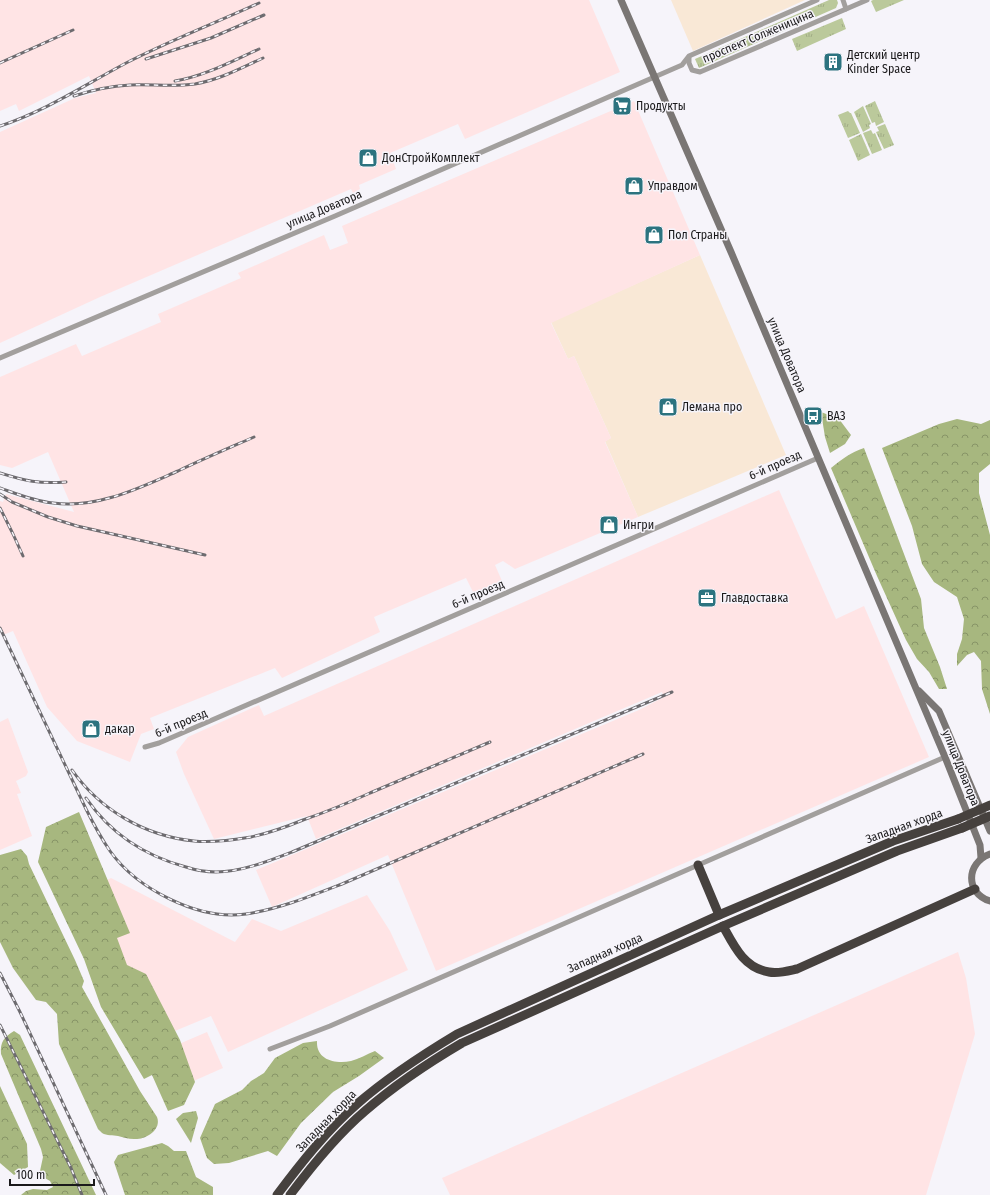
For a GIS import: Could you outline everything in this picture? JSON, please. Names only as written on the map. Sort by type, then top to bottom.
[{"type":"highway","name":"Западная хорда","points":[[277,1195],[334,1126],[358,1103],[402,1069],[457,1034],[719,915],[893,841],[958,819],[990,805]]},
{"type":"highway","name":"Западная хорда","points":[[290,1195],[342,1133],[364,1111],[434,1060],[470,1040],[723,926],[897,851],[962,828],[990,816]]},
{"type":"highway","points":[[698,865],[719,915]]},
{"type":"highway","points":[[723,926],[737,952],[746,962],[758,969],[770,972],[797,970],[975,889]]},
{"type":"street","name":"улица Доватора","points":[[621,0],[731,252],[945,757],[980,845],[981,858]]},
{"type":"street","points":[[655,77],[682,65],[690,56],[817,0]]},
{"type":"street","points":[[843,0],[846,9]]},
{"type":"street","name":"проспект Солженицина","points":[[692,70],[700,72],[859,2],[867,0]]},
{"type":"street","points":[[690,56],[689,63],[692,70]]},
{"type":"street","points":[[682,65],[692,70]]},
{"type":"street","name":"улица Доватора","points":[[0,358],[335,216],[655,77]]},
{"type":"street","name":"6-й проезд","points":[[145,747],[159,743],[818,458]]},
{"type":"street","name":"улица Доватора","points":[[916,688],[939,711],[990,831]]},
{"type":"street","points":[[270,1049],[325,1028],[945,757]]},
{"type":"street","points":[[990,854],[981,858],[978,862],[973,870],[972,880],[975,889],[983,898],[990,901]]},
{"type":"shaded area","points":[[0,0],[589,0],[620,72],[465,139],[458,124],[390,153],[396,169],[359,185],[360,189],[353,193],[351,189],[100,297],[0,343],[0,132],[75,98],[96,93],[89,76],[19,111],[16,104],[0,111]]},
{"type":"shaded area","points":[[671,0],[805,0],[693,51]]},
{"type":"shaded area","points":[[634,101],[700,255],[551,323],[568,359],[574,356],[611,438],[605,442],[638,517],[515,569],[503,561],[495,565],[502,581],[474,594],[466,578],[374,617],[380,632],[282,678],[275,668],[150,718],[154,729],[141,734],[130,762],[77,741],[47,707],[13,631],[3,635],[0,630],[0,501],[3,502],[6,494],[74,512],[48,452],[12,468],[0,465],[0,377],[76,344],[82,356],[161,322],[158,314],[241,278],[238,273],[324,235],[330,250],[348,243],[342,226]]},
{"type":"shaded area","points":[[700,255],[786,455],[638,517],[605,441],[611,438],[574,356],[568,359],[551,322]]},
{"type":"shaded area","points":[[779,490],[836,619],[864,606],[929,757],[436,971],[388,855],[272,907],[256,870],[639,710],[664,697],[662,692],[316,839],[307,816],[214,839],[184,774],[176,752],[188,737],[259,705],[264,716]]},
{"type":"shaded area","points":[[8,718],[28,772],[26,776],[16,781],[21,793],[17,794],[32,836],[0,850],[0,722]]},
{"type":"shaded area","points":[[111,878],[235,942],[252,919],[281,931],[367,895],[390,931],[408,970],[228,1052],[211,1016],[146,1043],[93,887]]},
{"type":"shaded area","points":[[958,952],[966,978],[975,1034],[926,1195],[450,1195],[442,1178]]},
{"type":"shaded area","points":[[207,1032],[223,1068],[189,1083],[172,1047]]},
{"type":"green space","points":[[829,0],[837,0],[838,3],[836,8],[699,68],[695,59]]},
{"type":"green space","points":[[904,0],[876,12],[871,1]]},
{"type":"green space","points":[[842,18],[846,29],[797,51],[792,39]]},
{"type":"green space","points":[[875,101],[884,122],[876,126],[875,122],[872,123],[865,106]]},
{"type":"green space","points":[[863,106],[871,124],[869,125],[870,128],[863,132],[854,112]]},
{"type":"green space","points":[[848,111],[851,113],[860,133],[848,138],[838,115]]},
{"type":"green space","points":[[885,124],[894,145],[884,149],[876,132],[879,131],[877,127]]},
{"type":"green space","points":[[871,130],[873,134],[875,133],[882,150],[872,154],[863,133]]},
{"type":"green space","points":[[861,134],[870,155],[858,161],[849,140]]},
{"type":"green space","points":[[821,412],[839,419],[851,435],[845,444],[830,453],[825,437]]},
{"type":"green space","points":[[957,419],[981,424],[990,420],[990,464],[979,473],[979,493],[990,535],[990,714],[982,689],[981,661],[974,652],[967,655],[957,666],[957,654],[962,639],[964,619],[957,597],[934,582],[922,564],[912,526],[882,448],[939,424]]},
{"type":"green space","points":[[864,448],[921,599],[924,628],[940,667],[947,689],[939,689],[929,672],[917,659],[906,640],[831,468],[850,454]]},
{"type":"green space","points":[[79,812],[130,933],[117,938],[127,965],[146,974],[180,1040],[195,1082],[184,1105],[168,1111],[152,1075],[144,1079],[101,1007],[84,959],[38,862],[46,827]]},
{"type":"green space","points":[[21,849],[27,856],[29,864],[75,960],[84,981],[82,987],[140,1091],[157,1117],[158,1122],[155,1130],[143,1138],[130,1139],[106,1135],[98,1129],[59,1044],[57,1014],[46,1002],[36,1000],[13,968],[0,942],[0,855]]},
{"type":"green space","points":[[14,1031],[20,1035],[96,1195],[21,1195],[26,1191],[33,1189],[47,1190],[53,1187],[50,1181],[43,1177],[40,1171],[43,1157],[41,1149],[1,1054],[3,1040]]},
{"type":"green space","points":[[317,1041],[320,1053],[333,1061],[351,1061],[375,1051],[384,1058],[333,1092],[301,1123],[277,1156],[268,1151],[229,1163],[214,1164],[207,1158],[200,1138],[215,1104],[242,1090],[251,1081],[264,1073],[275,1058],[303,1043]]},
{"type":"green space","points":[[0,1086],[27,1144],[28,1167],[14,1175],[0,1163]]},
{"type":"green space","points":[[196,1111],[198,1118],[191,1143],[176,1119],[183,1113]]},
{"type":"green space","points":[[162,1143],[174,1151],[186,1151],[196,1177],[213,1187],[213,1195],[125,1195],[114,1162],[118,1155]]},
{"type":"railway","points":[[0,126],[34,113],[144,54],[259,3]]},
{"type":"railway","points":[[146,59],[211,38],[264,15]]},
{"type":"railway","points":[[0,63],[73,30]]},
{"type":"railway","points":[[175,81],[208,72],[259,49]]},
{"type":"railway","points":[[74,96],[102,89],[123,86],[195,84],[221,77],[263,58]]},
{"type":"railway","points":[[0,488],[32,499],[53,503],[86,503],[102,500],[148,484],[254,437]]},
{"type":"railway","points":[[0,473],[32,481],[48,483],[66,482]]},
{"type":"railway","points":[[0,494],[12,502],[48,517],[77,526],[205,555]]},
{"type":"railway","points":[[0,508],[23,556]]},
{"type":"railway","points":[[0,628],[86,809],[110,851],[136,878],[153,889],[170,899],[189,907],[209,912],[228,915],[246,914],[271,909],[307,897],[342,884],[643,754]]},
{"type":"railway","points":[[86,798],[106,822],[130,842],[143,850],[189,868],[208,872],[226,872],[245,868],[292,852],[672,692]]},
{"type":"railway","points":[[72,770],[96,797],[125,819],[158,833],[176,838],[201,842],[230,840],[264,834],[329,811],[490,742]]},
{"type":"railway","points":[[0,973],[20,1012],[106,1195]]},
{"type":"railway","points":[[0,1025],[71,1168],[82,1195]]},
{"type":"place","name":"Детский центр Kinder Space","points":[[833,62]]},
{"type":"place","name":"Продукты","points":[[622,106]]},
{"type":"place","name":"ДонСтройКомплект","points":[[368,158]]},
{"type":"place","name":"Управдом","points":[[634,186]]},
{"type":"place","name":"Пол Страны","points":[[654,235]]},
{"type":"place","name":"Лемана про","points":[[668,407]]},
{"type":"place","name":"ВАЗ","points":[[813,416]]},
{"type":"place","name":"Ингри","points":[[609,525]]},
{"type":"place","name":"Главдоставка","points":[[707,598]]},
{"type":"place","name":"дакар","points":[[91,729]]}]
